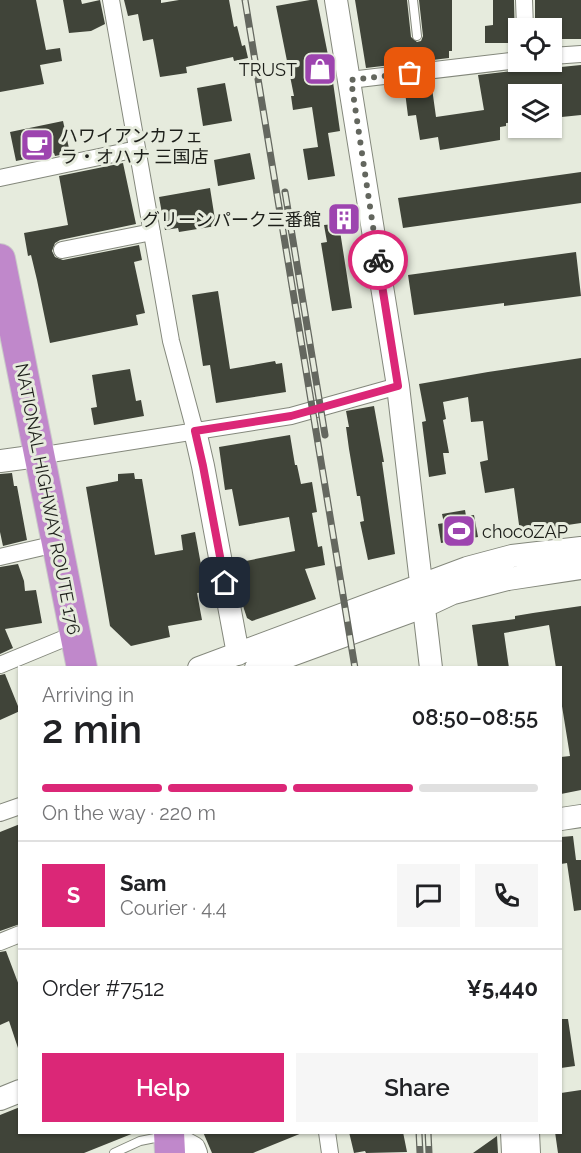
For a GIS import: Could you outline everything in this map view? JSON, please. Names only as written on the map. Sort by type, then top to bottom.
[{"type":"highway","name":"NATIONAL HIGHWAY ROUTE 176","points":[[0,259],[82,666]]},
{"type":"street","points":[[111,0],[171,341],[195,431],[247,661]]},
{"type":"street","points":[[336,0],[351,80],[398,386],[431,666]]},
{"type":"street","points":[[524,0],[525,18]]},
{"type":"street","points":[[562,56],[581,54]]},
{"type":"street","points":[[351,80],[508,61]]},
{"type":"street","points":[[0,178],[137,149]]},
{"type":"street","points":[[62,250],[152,232]]},
{"type":"street","points":[[0,461],[291,416],[398,386]]},
{"type":"street","points":[[0,557],[57,544]]},
{"type":"street","points":[[212,666],[247,661],[421,596],[491,561],[581,548]]},
{"type":"street","points":[[421,596],[453,593],[497,582],[581,568]]},
{"type":"street","points":[[0,665],[75,634]]},
{"type":"street","points":[[0,813],[18,807]]},
{"type":"street","points":[[562,819],[581,816]]},
{"type":"street","points":[[0,942],[18,935]]},
{"type":"street","points":[[0,1083],[18,1077]]},
{"type":"street","points":[[0,1099],[18,1092]]},
{"type":"street","points":[[327,1134],[330,1153]]},
{"type":"street","points":[[512,1134],[513,1153]]},
{"type":"street","points":[[528,1134],[529,1153]]},
{"type":"street","points":[[170,1140],[194,1148],[196,1153]]},
{"type":"lane","points":[[412,0],[417,36]]},
{"type":"lane","points":[[114,1153],[140,1141],[170,1140]]},
{"type":"building","points":[[0,0],[36,0],[46,50],[60,48],[62,61],[40,65],[44,84],[0,92]]},
{"type":"building","points":[[63,0],[81,0],[82,4],[100,0],[105,24],[91,31],[69,33]]},
{"type":"building","points":[[124,0],[161,0],[161,3],[179,0],[229,0],[234,27],[237,26],[248,58],[234,61],[233,57],[186,67],[187,73],[160,77],[153,39],[143,41],[138,14],[128,16]]},
{"type":"building","points":[[317,0],[332,75],[340,131],[328,133],[335,176],[308,180],[303,149],[318,147],[312,107],[293,110],[291,96],[294,96],[276,6]]},
{"type":"building","points":[[355,0],[407,0],[411,37],[417,42],[421,41],[423,36],[419,0],[452,0],[452,51],[449,51],[449,58],[366,68]]},
{"type":"building","points":[[493,0],[514,0],[514,18],[508,18],[508,43],[485,43],[485,26],[493,25]]},
{"type":"building","points":[[535,0],[581,0],[581,39],[562,39],[562,18],[535,18]]},
{"type":"building","points":[[581,65],[581,115],[562,117],[562,84],[508,84],[508,123],[506,126],[500,127],[500,140],[440,150],[438,137],[420,140],[416,115],[408,116],[404,84],[431,81],[436,117],[484,110],[478,75],[508,71],[562,72],[562,67]]},
{"type":"building","points":[[225,83],[232,121],[203,126],[197,88]]},
{"type":"building","points":[[63,121],[70,153],[55,156],[54,153],[16,161],[10,132]]},
{"type":"building","points":[[250,153],[255,179],[218,186],[214,160]]},
{"type":"building","points":[[123,163],[136,224],[60,240],[55,243],[52,251],[55,257],[63,260],[139,245],[142,260],[134,262],[145,313],[136,315],[138,325],[50,343],[37,280],[31,255],[28,256],[24,233],[68,225],[59,176]]},
{"type":"building","points":[[581,172],[581,203],[403,228],[398,198]]},
{"type":"building","points":[[210,188],[216,226],[179,232],[178,228],[165,230],[159,197]]},
{"type":"building","points":[[354,212],[356,229],[340,231],[352,308],[332,311],[321,243],[327,242],[324,225],[335,224],[333,215]]},
{"type":"building","points":[[576,252],[581,296],[414,315],[408,275]]},
{"type":"building","points":[[218,291],[230,369],[275,361],[276,364],[282,363],[286,392],[216,403],[210,365],[203,366],[192,295]]},
{"type":"building","points":[[581,358],[581,523],[520,532],[514,488],[485,493],[480,462],[488,460],[483,421],[471,422],[468,397],[443,402],[446,419],[443,420],[449,453],[443,453],[446,474],[429,477],[422,422],[426,421],[419,384]]},
{"type":"building","points":[[130,369],[136,401],[141,400],[144,416],[94,425],[91,408],[97,407],[92,375]]},
{"type":"building","points":[[374,406],[384,462],[382,462],[395,554],[368,560],[360,522],[364,521],[360,496],[357,496],[349,449],[346,411]]},
{"type":"building","points":[[290,435],[301,484],[312,482],[317,512],[312,513],[318,547],[322,546],[325,565],[305,569],[316,599],[252,621],[247,618],[242,603],[236,563],[295,551],[289,517],[239,526],[232,489],[225,490],[219,447]]},
{"type":"building","points":[[12,473],[14,486],[17,486],[27,540],[3,546],[0,532],[0,474]]},
{"type":"building","points":[[134,473],[135,479],[142,479],[155,555],[183,550],[181,535],[195,532],[206,592],[197,593],[202,620],[168,626],[170,637],[131,646],[110,626],[86,487],[118,481],[118,474]]},
{"type":"building","points":[[465,510],[466,516],[474,515],[478,537],[441,543],[438,524],[444,523],[442,514]]},
{"type":"building","points":[[18,564],[25,591],[36,590],[42,623],[5,629],[13,648],[0,654],[0,567]]},
{"type":"building","points":[[581,606],[581,790],[562,794],[562,757],[570,756],[562,706],[562,666],[556,666],[549,625],[504,633],[509,666],[478,666],[472,625],[515,619],[515,616]]},
{"type":"building","points":[[5,674],[18,706],[18,712],[0,720],[0,675]]},
{"type":"building","points":[[18,825],[18,925],[0,931],[0,832]]},
{"type":"building","points":[[573,836],[576,860],[581,860],[581,910],[574,911],[567,863],[562,864],[562,837]]},
{"type":"building","points":[[6,951],[18,983],[18,1048],[9,1021],[0,1025],[0,952]]},
{"type":"building","points":[[562,1019],[568,1019],[575,1066],[562,1068]]},
{"type":"building","points":[[581,1090],[581,1153],[558,1153],[555,1134],[562,1134],[562,1093]]},
{"type":"building","points":[[18,1108],[18,1134],[132,1134],[84,1153],[0,1153],[0,1115]]},
{"type":"building","points":[[204,1134],[300,1134],[253,1153],[212,1153]]},
{"type":"building","points":[[349,1134],[403,1134],[407,1152],[366,1153],[365,1151],[354,1153]]},
{"type":"building","points":[[497,1136],[498,1153],[473,1153]]},
{"type":"railway","points":[[245,0],[355,666]]},
{"type":"railway","points":[[285,192],[325,435]]},
{"type":"railway","points":[[419,1134],[420,1153]]},
{"type":"railway","points":[[428,1134],[429,1153]]},
{"type":"way so far","points":[[378,260],[351,80],[410,73]]},
{"type":"place","name":"TRUST","points":[[320,69]]},
{"type":"place","name":"ハワイアンカフェ ラ・オハナ 三国店","points":[[37,145]]},
{"type":"place","name":"グリーンパーク三番館","points":[[344,219]]},
{"type":"place","name":"chocoZAP","points":[[459,531]]},
{"type":"route","points":[[225,583],[195,431],[291,416],[398,386],[378,260]]}]
